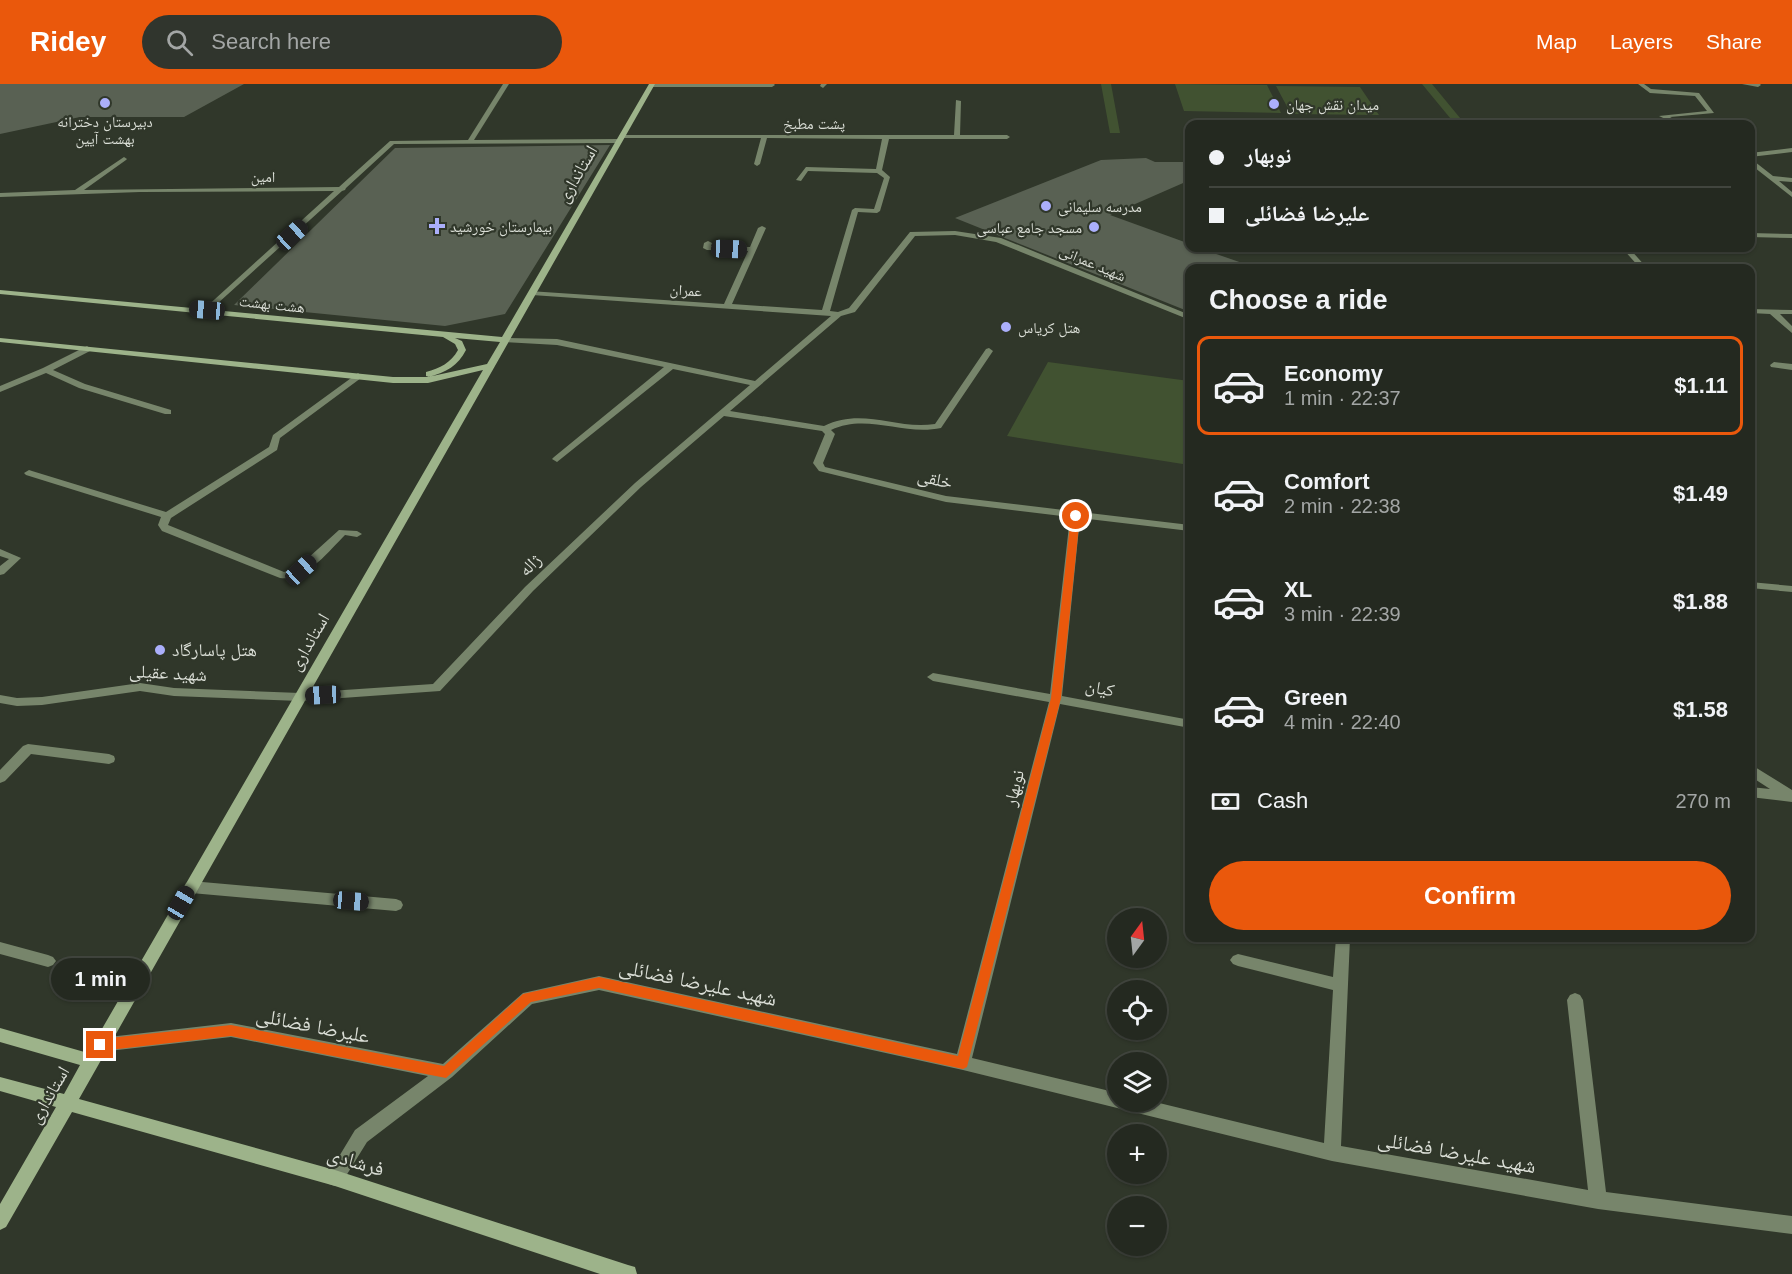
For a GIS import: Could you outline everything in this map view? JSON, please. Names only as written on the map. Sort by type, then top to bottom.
[{"type":"main road","name":"استانداری","points":[[0,1221],[652,85]]},
{"type":"main road","name":"هشت بهشت","points":[[0,292],[505,340]]},
{"type":"main road","points":[[393,380],[433,373],[449,367],[458,359],[462,350],[459,343],[434,334]]},
{"type":"main road","points":[[0,340],[393,380],[428,380],[490,366]]},
{"type":"main road","points":[[0,1035],[91,1061]]},
{"type":"main road","name":"فرشادی","points":[[0,1084],[335,1178],[628,1274]]},
{"type":"street","points":[[470,141],[506,84]]},
{"type":"street","points":[[1641,84],[1650,92],[1696,94],[1711,113],[1662,116],[1671,120]]},
{"type":"street","points":[[1745,84],[1758,86]]},
{"type":"street","points":[[652,85],[772,85]]},
{"type":"street","points":[[957,137],[958,102]]},
{"type":"street","points":[[757,164],[765,136]]},
{"type":"street","name":"پشت مطبخ","points":[[343,189],[392,142],[765,136],[1006,137]]},
{"type":"street","points":[[879,171],[886,136]]},
{"type":"street","points":[[1755,154],[1792,150]]},
{"type":"street","points":[[77,192],[124,159]]},
{"type":"street","points":[[1755,164],[1792,195]]},
{"type":"street","points":[[799,180],[806,169],[879,171],[887,177],[877,211],[855,210],[825,313]]},
{"type":"street","points":[[1773,178],[1792,180]]},
{"type":"street","points":[[207,310],[343,189]]},
{"type":"street","name":"امین","points":[[0,195],[343,189]]},
{"type":"street","points":[[727,306],[762,228]]},
{"type":"street","name":"شهید عمرانی","points":[[913,234],[955,233],[998,240],[1185,316]]},
{"type":"street","name":"ژاله","points":[[300,697],[436,688],[546,573],[638,485],[838,314],[852,310],[913,234]]},
{"type":"street","points":[[1755,235],[1792,236]]},
{"type":"street","points":[[708,243],[707,248],[751,249]]},
{"type":"street","points":[[1629,252],[1640,264]]},
{"type":"street","name":"عمران","points":[[532,293],[838,314]]},
{"type":"street","points":[[1755,311],[1792,312]]},
{"type":"street","points":[[1773,312],[1792,331]]},
{"type":"street","points":[[505,340],[557,342],[757,384]]},
{"type":"street","points":[[0,390],[87,349]]},
{"type":"street","points":[[723,413],[825,429],[839,420],[850,418],[930,428],[938,426],[990,351]]},
{"type":"street","points":[[557,459],[672,365]]},
{"type":"street","points":[[1774,365],[1792,367]]},
{"type":"street","points":[[46,370],[82,386],[168,412]]},
{"type":"street","points":[[357,534],[343,532],[301,570],[284,576],[166,529],[163,525],[167,516],[274,448],[276,437],[358,376]]},
{"type":"street","name":"خلقی","points":[[825,429],[830,434],[818,463],[822,469],[946,499],[1185,527]]},
{"type":"street","points":[[29,473],[167,516]]},
{"type":"street","name":"نوبهار","points":[[963,1063],[1056,698],[1076,516]]},
{"type":"street","points":[[0,552],[16,558],[0,572]]},
{"type":"street","points":[[1755,585],[1792,589]]},
{"type":"street","name":"کیان","points":[[933,677],[1185,723]]},
{"type":"street","name":"شهید عقیلی","points":[[0,699],[42,701],[140,687],[174,692],[300,697]]},
{"type":"street","points":[[0,778],[28,749],[109,759]]},
{"type":"street","points":[[1755,772],[1791,796]]},
{"type":"street","points":[[1755,792],[1791,796]]},
{"type":"street","points":[[191,886],[396,905]]},
{"type":"street","points":[[1332,1153],[1343,942]]},
{"type":"street","points":[[0,948],[48,961]]},
{"type":"street","points":[[1238,960],[1340,985]]},
{"type":"street","name":"شهید علیرضا فضائلی","points":[[335,1178],[361,1136],[446,1072],[528,998],[599,983],[963,1063],[1107,1098]]},
{"type":"street","points":[[1575,1000],[1598,1200]]},
{"type":"street","name":"علیرضا فضائلی","points":[[100,1045],[231,1030],[446,1072]]},
{"type":"street","name":"شهید علیرضا فضائلی","points":[[1163,1112],[1332,1153],[1598,1200],[1792,1225]]},
{"type":"green space","points":[[1101,84],[1111,84],[1120,133],[1110,133]]},
{"type":"green space","points":[[1175,84],[1267,85],[1281,113],[1184,111]]},
{"type":"green space","points":[[1422,84],[1432,84],[1462,120],[1452,120]]},
{"type":"green space","points":[[1276,86],[1360,87],[1379,115],[1291,114]]},
{"type":"green space","points":[[1048,362],[1185,380],[1185,464],[1007,436]]},
{"type":"building","name":"دبیرستان دخترانه بهشت آیین","points":[[0,84],[244,84],[184,117],[80,117],[0,134]]},
{"type":"building","name":"بیمارستان خورشید","points":[[610,145],[505,314],[445,326],[234,305],[395,148]]},
{"type":"building","name":"مسجد جامع عباسی","points":[[1146,158],[1155,162],[1185,162],[1185,182],[1110,215],[1185,242],[1185,252],[1211,252],[1245,264],[1185,264],[1185,310],[955,218],[1101,160]]},
{"type":"place","name":"دبیرستان دخترانه بهشت آیین","points":[[105,103]]},
{"type":"place","name":"میدان نقش جهان","points":[[1274,104]]},
{"type":"place","name":"مدرسه سلیمانی","points":[[1046,206]]},
{"type":"place","name":"بیمارستان خورشید","points":[[437,226]]},
{"type":"place","name":"مسجد جامع عباسی","points":[[1094,227]]},
{"type":"place","name":"هتل کریاس","points":[[1006,327]]},
{"type":"place","name":"هتل پاسارگاد","points":[[160,650]]},
{"type":"route","points":[[100,1045],[231,1030],[446,1072],[528,998],[599,983],[963,1063],[1056,698],[1076,516]]}]
